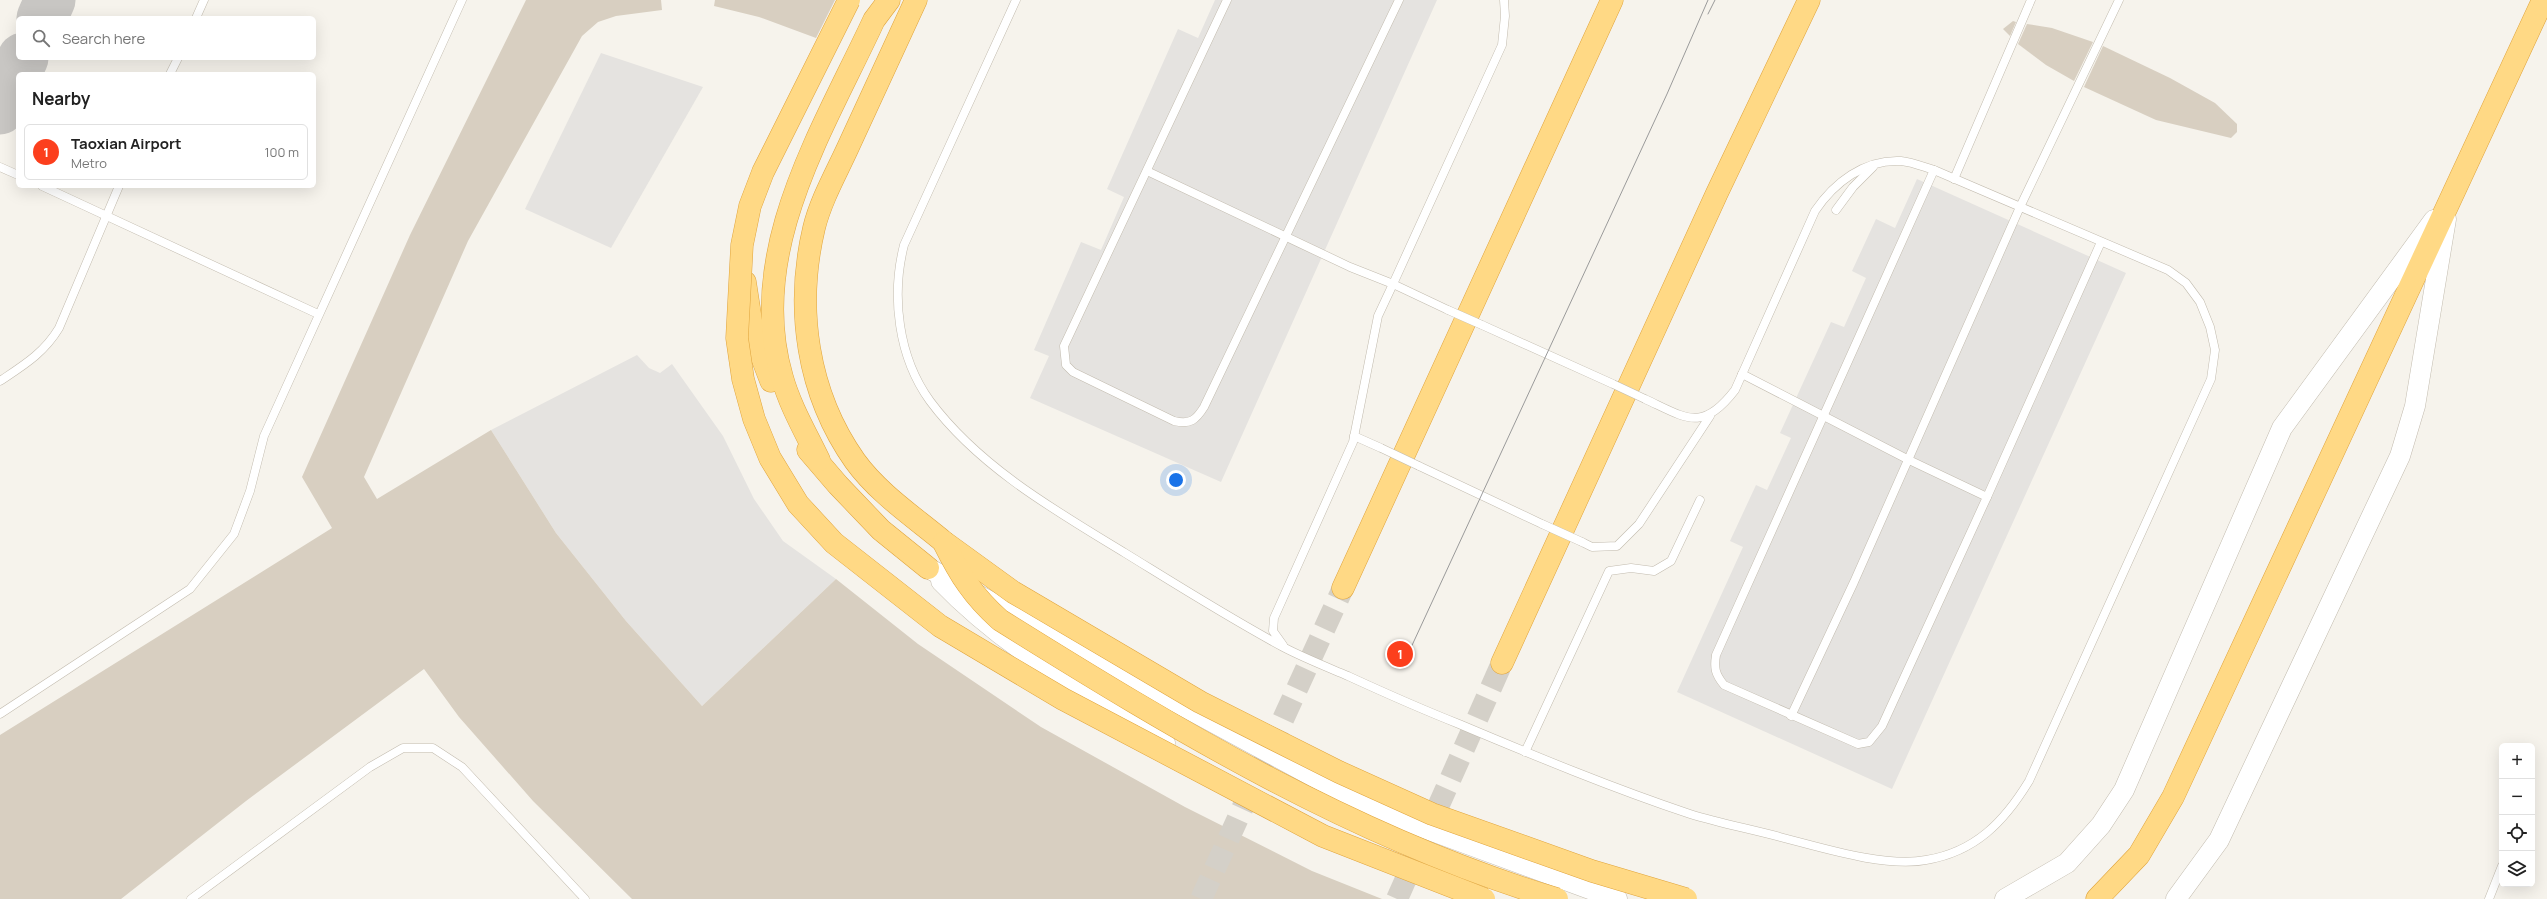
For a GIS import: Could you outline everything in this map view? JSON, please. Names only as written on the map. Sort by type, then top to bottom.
[{"type":"highway","points":[[849,0],[763,172],[750,206],[742,245],[737,338],[743,379],[754,419],[770,458],[798,504],[834,543],[940,626],[1063,699],[1323,836],[1484,899]]},
{"type":"highway","points":[[819,460],[792,404],[778,358],[773,323],[776,260],[786,219],[800,179],[874,20],[889,0]]},
{"type":"highway","points":[[916,0],[833,180],[815,226],[806,273],[805,309],[808,343],[817,380],[826,407],[845,444],[856,461],[879,487],[944,542],[1014,592],[1200,702],[1339,772],[1432,814],[1592,871],[1686,899]]},
{"type":"highway","points":[[1343,588],[1612,0]]},
{"type":"highway","points":[[1502,663],[1717,193],[1809,0]]},
{"type":"highway","points":[[2097,899],[2139,855],[2173,797],[2543,0]]},
{"type":"highway","points":[[742,245],[754,334],[776,393],[798,439],[819,460],[838,486],[881,530],[928,568]]},
{"type":"highway","points":[[944,542],[960,577],[983,605],[1000,620],[1200,741],[1356,822],[1465,867],[1557,899]]},
{"type":"street","points":[[2005,899],[2067,863],[2101,826],[2124,790],[2282,428],[2449,201]]},
{"type":"street","points":[[2176,899],[2219,840],[2400,456],[2415,406],[2449,201]]},
{"type":"street","points":[[928,568],[970,611],[1023,653],[1176,750],[1368,860],[1468,899]]},
{"type":"street","points":[[928,568],[1374,810],[1617,899]]},
{"type":"lane","points":[[197,16],[204,0]]},
{"type":"lane","points":[[0,714],[190,589],[234,534],[250,491],[264,436],[318,314],[462,0]]},
{"type":"lane","points":[[1016,0],[904,245],[897,284],[901,327],[913,368],[925,392],[942,415],[974,449],[1058,512],[1109,544],[1286,648],[1422,709],[1525,752],[1692,814],[1847,854],[1891,860],[1924,861],[1956,852],[1987,834],[2012,810],[2029,781],[2211,379],[2215,350],[2210,327],[2200,302],[2186,283],[2168,270],[1934,170],[1901,162],[1876,165],[1851,174],[1828,192],[1814,212],[1742,374],[1731,395],[1710,416],[1639,524],[1617,546],[1592,547],[1354,436]]},
{"type":"lane","points":[[1227,0],[1064,346],[1066,365],[1073,372],[1174,421],[1186,424],[1197,419],[1204,407],[1399,0]]},
{"type":"lane","points":[[1286,648],[1273,631],[1274,618],[1354,436],[1378,316],[1502,45],[1505,16],[1504,0]]},
{"type":"lane","points":[[1954,179],[2032,0]]},
{"type":"lane","points":[[1790,716],[1854,582],[2020,207],[2119,0]]},
{"type":"lane","points":[[171,72],[177,60]]},
{"type":"lane","points":[[1836,210],[1852,187],[1876,165]]},
{"type":"lane","points":[[0,167],[16,174]]},
{"type":"lane","points":[[1146,170],[1286,236],[1645,399],[1692,419],[1710,416]]},
{"type":"lane","points":[[1934,170],[1825,417],[1716,655],[1714,668],[1724,685],[1790,716],[1858,744],[1869,742],[1876,735],[1987,497],[2101,242]]},
{"type":"lane","points":[[47,188],[106,214],[318,314]]},
{"type":"lane","points":[[0,381],[48,346],[58,328],[118,188]]},
{"type":"lane","points":[[1742,374],[1909,460],[1987,497]]},
{"type":"lane","points":[[1525,752],[1609,570],[1631,568],[1654,571],[1671,561],[1700,500]]},
{"type":"lane","points":[[193,898],[370,767],[403,748],[433,748],[462,767],[585,899]]},
{"type":"lane","points":[[2489,899],[2499,874]]},
{"type":"shaded area","points":[[1215,0],[1437,0],[1221,482],[1030,398],[1049,356],[1034,350],[1081,242],[1101,250],[1124,197],[1107,189],[1178,29],[1198,38]]},
{"type":"shaded area","points":[[601,53],[703,87],[611,248],[525,209]]},
{"type":"shaded area","points":[[1917,179],[2126,273],[1892,789],[1677,692],[1743,547],[1730,541],[1756,485],[1767,490],[1791,438],[1780,433],[1831,322],[1844,327],[1866,278],[1852,271],[1876,219],[1895,228]]},
{"type":"shaded area","points":[[637,355],[649,368],[660,373],[672,364],[723,436],[754,499],[783,541],[836,579],[702,706],[626,621],[556,533],[491,430]]},
{"type":"building","points":[[526,0],[661,0],[662,10],[616,16],[598,22],[582,36],[468,241],[364,477],[377,499],[491,430],[556,533],[626,621],[702,706],[836,579],[918,644],[1041,727],[1185,807],[1312,871],[1382,899],[632,899],[533,801],[459,717],[424,669],[246,801],[121,899],[0,899],[0,735],[332,528],[302,477],[410,235]]},
{"type":"building","points":[[715,0],[835,0],[816,38],[759,17],[714,6]]},
{"type":"building","points":[[2013,21],[2016,22],[2010,36],[2003,29]]},
{"type":"building","points":[[2027,24],[2052,28],[2093,42],[2074,81],[2046,65],[2018,44]]},
{"type":"building","points":[[2103,46],[2170,78],[2215,103],[2237,124],[2237,132],[2231,138],[2156,120],[2084,87]]},
{"type":"taxiway","points":[[43,16],[50,0]]},
{"type":"taxiway","points":[[17,72],[22,60]]},
{"type":"taxiway","points":[[0,109],[16,74]]},
{"type":"tunnel","points":[[1201,899],[1343,588]]},
{"type":"tunnel","points":[[1397,899],[1502,663]]},
{"type":"tram line","points":[[1402,667],[1667,94],[1708,0]]},
{"type":"tram line","points":[[1708,14],[1715,0]]},
{"type":"place","name":"Taoxian Airport","points":[[1400,654]]}]
